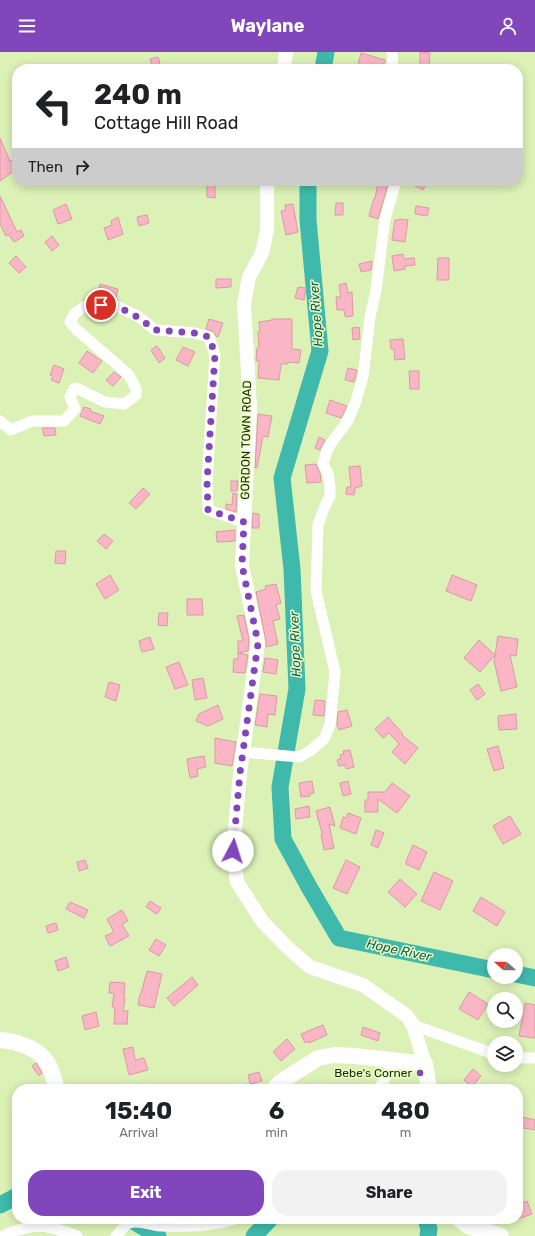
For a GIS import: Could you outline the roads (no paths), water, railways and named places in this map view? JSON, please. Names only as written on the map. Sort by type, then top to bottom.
[{"type":"main road","points":[[0,1040],[23,1046],[42,1056],[48,1063],[55,1084]]},
{"type":"main road","points":[[279,1084],[318,1058],[334,1055],[425,1064],[428,1084]]},
{"type":"main road","points":[[465,1224],[501,1236]]},
{"type":"street","points":[[285,64],[286,52]]},
{"type":"street","points":[[392,52],[393,64]]},
{"type":"street","name":"GORDON TOWN ROAD","points":[[267,186],[267,230],[262,253],[249,277],[244,304],[250,408],[242,565],[258,643],[243,752],[233,851],[237,882],[262,921],[289,949],[310,967],[363,985],[407,1016],[413,1025],[425,1064]]},
{"type":"street","points":[[243,752],[299,757],[310,751],[324,739],[330,725],[335,672],[316,591],[318,525],[330,496],[328,473],[323,464],[327,450],[347,422],[364,377],[370,316],[376,290],[385,219],[395,186]]},
{"type":"street","points":[[0,421],[12,430],[32,421],[64,421],[75,409],[70,397],[76,388],[105,402],[124,404],[136,395],[136,389],[129,375],[70,322],[75,313],[87,305],[115,305],[139,318],[155,330],[196,333],[209,337],[215,354],[207,482],[208,510],[244,522]]},
{"type":"street","points":[[413,1025],[487,1051]]},
{"type":"street","points":[[523,1058],[535,1058]]},
{"type":"street","points":[[382,1084],[394,1061]]},
{"type":"street","points":[[117,1235],[128,1224]]},
{"type":"street","points":[[153,1224],[161,1226],[212,1224]]},
{"type":"street","points":[[3,1236],[17,1230],[38,1225],[56,1228],[77,1236]]},
{"type":"waterway","name":"Hope River","points":[[324,64],[326,52]]},
{"type":"waterway","name":"Hope River","points":[[308,186],[308,220],[320,351],[282,478],[292,569],[297,689],[280,787],[283,839],[339,938],[487,969]]},
{"type":"waterway","name":"Hope River","points":[[523,975],[535,978]]},
{"type":"waterway","points":[[0,1205],[12,1199]]},
{"type":"waterway","points":[[138,1224],[158,1236]]},
{"type":"waterway","points":[[254,1236],[265,1224]]},
{"type":"waterway","points":[[428,1224],[429,1229],[428,1236]]},
{"type":"place","name":"Bebe's Corner","points":[[420,1073]]}]
